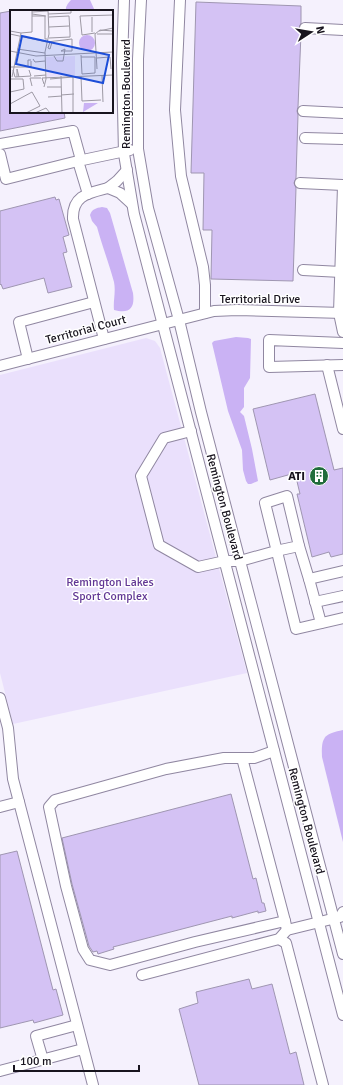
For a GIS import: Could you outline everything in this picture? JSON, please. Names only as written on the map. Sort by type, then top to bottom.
[{"type":"street","name":"Remington Boulevard","points":[[124,0],[122,62],[124,150],[134,214],[343,1015]]},
{"type":"street","name":"Remington Boulevard","points":[[141,0],[138,59],[138,150],[148,208],[179,320],[201,412],[240,561],[340,916],[343,954]]},
{"type":"street","points":[[180,0],[176,110],[181,176],[203,267],[205,285],[205,313]]},
{"type":"street","points":[[305,28],[343,30]]},
{"type":"street","points":[[303,111],[343,113]]},
{"type":"street","points":[[0,144],[73,131],[88,194]]},
{"type":"street","points":[[305,138],[343,139]]},
{"type":"street","points":[[0,154],[6,179],[124,150],[138,150]]},
{"type":"street","points":[[104,339],[73,219],[73,212],[79,199],[85,195],[108,188],[127,170]]},
{"type":"street","points":[[300,183],[343,185],[341,272],[341,313],[343,332]]},
{"type":"street","points":[[108,188],[120,193],[132,204]]},
{"type":"street","points":[[303,270],[341,272]]},
{"type":"street","points":[[28,359],[19,322],[94,302]]},
{"type":"street","name":"Territorial Drive","points":[[179,320],[205,313],[237,310],[341,313]]},
{"type":"street","name":"Territorial Court","points":[[0,366],[179,320]]},
{"type":"street","points":[[343,343],[270,340],[269,366],[343,365]]},
{"type":"street","points":[[327,366],[343,429]]},
{"type":"street","points":[[191,431],[164,438],[141,476],[159,545],[198,567],[225,561],[240,561],[299,546]]},
{"type":"street","points":[[321,623],[299,546],[287,496],[265,503],[296,628],[321,623],[343,618]]},
{"type":"street","points":[[309,579],[343,571]]},
{"type":"street","points":[[315,602],[343,596]]},
{"type":"street","points":[[0,702],[8,728],[13,779],[93,1085]]},
{"type":"street","points":[[274,751],[254,758],[224,758],[166,769],[55,800],[49,807],[66,886],[83,949],[90,960],[110,965],[195,942],[286,925],[319,922],[340,916]]},
{"type":"street","points":[[242,758],[286,925],[279,939]]},
{"type":"street","points":[[0,807],[19,802]]},
{"type":"street","points":[[142,975],[279,939],[286,943],[323,1085]]},
{"type":"street","points":[[43,1060],[36,1036],[77,1025]]},
{"type":"street","points":[[0,1071],[83,1049]]},
{"type":"green space","name":"Remington Lakes Sport Complex","points":[[146,338],[155,341],[160,348],[247,673],[13,724],[0,673],[0,375]]},
{"type":"shaded area","points":[[71,0],[90,0],[95,10],[66,10],[67,5]]},
{"type":"shaded area","points":[[102,207],[107,208],[110,213],[133,293],[132,306],[130,309],[124,311],[114,310],[114,282],[97,227],[92,221],[90,215],[94,209]]},
{"type":"shaded area","points":[[236,337],[251,339],[250,378],[244,388],[244,407],[240,412],[244,416],[258,481],[251,484],[248,484],[246,481],[243,470],[242,450],[228,411],[212,343],[214,341]]},
{"type":"shaded area","points":[[343,730],[343,842],[322,757],[322,745],[323,741],[328,735]]},
{"type":"building","points":[[196,2],[301,6],[301,23],[299,28],[301,33],[297,111],[296,178],[294,183],[296,188],[293,281],[211,279],[212,230],[203,230],[204,173],[191,173]]},
{"type":"building","points":[[10,11],[10,113],[64,113],[65,118],[0,131],[0,13]]},
{"type":"building","points":[[55,197],[56,200],[59,199],[69,235],[63,237],[67,252],[63,253],[72,287],[48,293],[44,278],[3,289],[1,284],[0,285],[0,211]]},
{"type":"building","name":"ATI","points":[[315,394],[334,470],[343,468],[343,554],[331,557],[329,552],[312,557],[297,494],[300,494],[295,473],[270,480],[253,409]]},
{"type":"building","points":[[231,794],[253,879],[256,878],[262,903],[264,903],[266,911],[258,913],[258,911],[232,918],[232,916],[113,947],[114,949],[98,954],[97,951],[93,952],[89,946],[72,884],[62,838]]},
{"type":"building","points":[[17,851],[53,990],[56,989],[63,1015],[34,1023],[33,1020],[0,1028],[0,855]]},
{"type":"building","points":[[249,979],[252,989],[272,984],[290,1054],[296,1052],[304,1085],[199,1085],[179,1009],[198,1003],[196,992]]},
{"type":"place","name":"ATI","points":[[319,476]]}]
